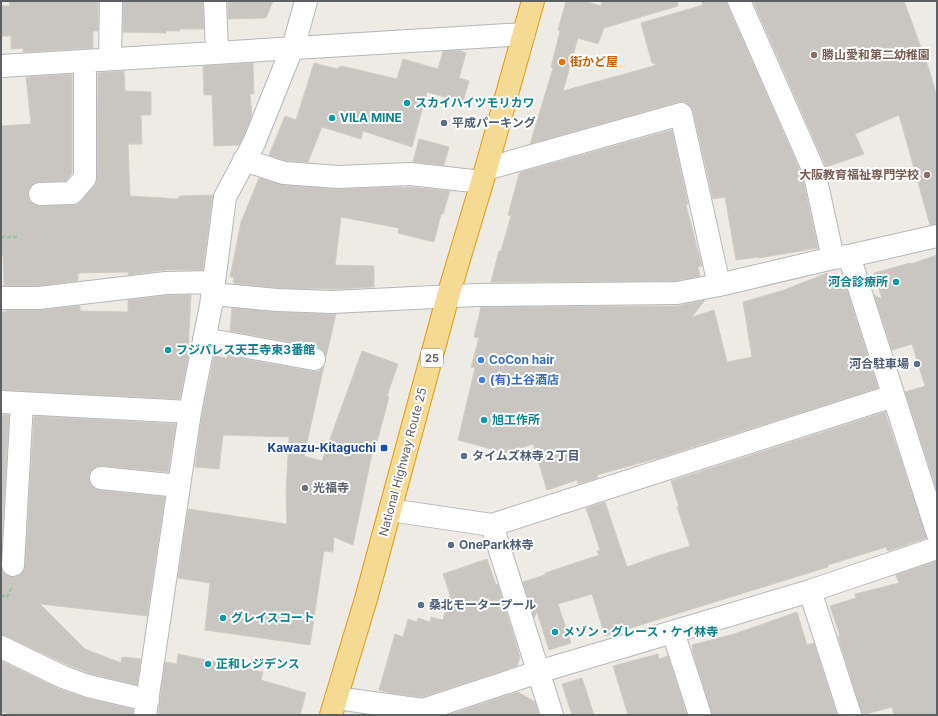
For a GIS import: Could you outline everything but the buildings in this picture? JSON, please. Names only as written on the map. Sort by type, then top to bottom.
[{"type":"highway","name":"National Highway Route 25","points":[[334,707],[390,510],[448,296],[533,1]]},
{"type":"street","points":[[110,1],[110,59]]},
{"type":"street","points":[[216,1],[217,52]]},
{"type":"street","points":[[1,647],[63,677],[148,711],[190,412],[213,288],[225,197],[254,142],[295,41],[306,1]]},
{"type":"street","points":[[739,1],[814,171],[841,257],[893,396],[937,532]]},
{"type":"street","points":[[1,66],[524,34]]},
{"type":"street","points":[[40,194],[72,193],[85,178],[85,60]]},
{"type":"street","points":[[244,160],[284,173],[339,177],[410,174],[484,175],[681,114],[719,285]]},
{"type":"street","points":[[1,298],[39,298],[166,283],[213,288],[277,300],[332,302],[448,296],[677,293],[937,236]]},
{"type":"street","points":[[204,339],[314,359]]},
{"type":"street","points":[[390,510],[492,525],[893,396]]},
{"type":"street","points":[[1,402],[190,412]]},
{"type":"street","points":[[13,566],[22,403]]},
{"type":"street","points":[[101,478],[179,486]]},
{"type":"street","points":[[492,525],[552,715]]},
{"type":"street","points":[[334,707],[424,712],[538,672],[810,592],[937,548]]},
{"type":"street","points":[[810,592],[850,715]]},
{"type":"street","points":[[673,632],[700,715]]},
{"type":"path","points":[[1,237],[17,237]]},
{"type":"place","name":"勝山愛和第二幼稚園","points":[[814,55]]},
{"type":"place","name":"街かど屋","points":[[562,62]]},
{"type":"place","name":"スカイハイツモリカワ","points":[[407,103]]},
{"type":"place","name":"VILA MINE","points":[[332,118]]},
{"type":"place","name":"平成パーキング","points":[[444,123]]},
{"type":"place","name":"大阪教育福祉専門学校","points":[[927,175]]},
{"type":"place","name":"河合診療所","points":[[896,282]]},
{"type":"place","name":"フジパレス天王寺東3番館","points":[[168,350]]},
{"type":"place","name":"CoCon hair","points":[[481,360]]},
{"type":"place","name":"河合駐車場","points":[[917,364]]},
{"type":"place","name":"(有)土谷酒店","points":[[482,380]]},
{"type":"place","name":"旭工作所","points":[[484,420]]},
{"type":"place","name":"Kawazu-Kitaguchi","points":[[384,448]]},
{"type":"place","name":"タイムズ林寺２丁目","points":[[464,456]]},
{"type":"place","name":"光福寺","points":[[305,488]]},
{"type":"place","name":"OnePark林寺","points":[[451,545]]},
{"type":"place","name":"桑北モータープール","points":[[421,605]]},
{"type":"place","name":"グレイスコート","points":[[223,618]]},
{"type":"place","name":"メゾン・グレース・ケイ林寺","points":[[555,632]]},
{"type":"place","name":"正和レジデンス","points":[[208,664]]}]
